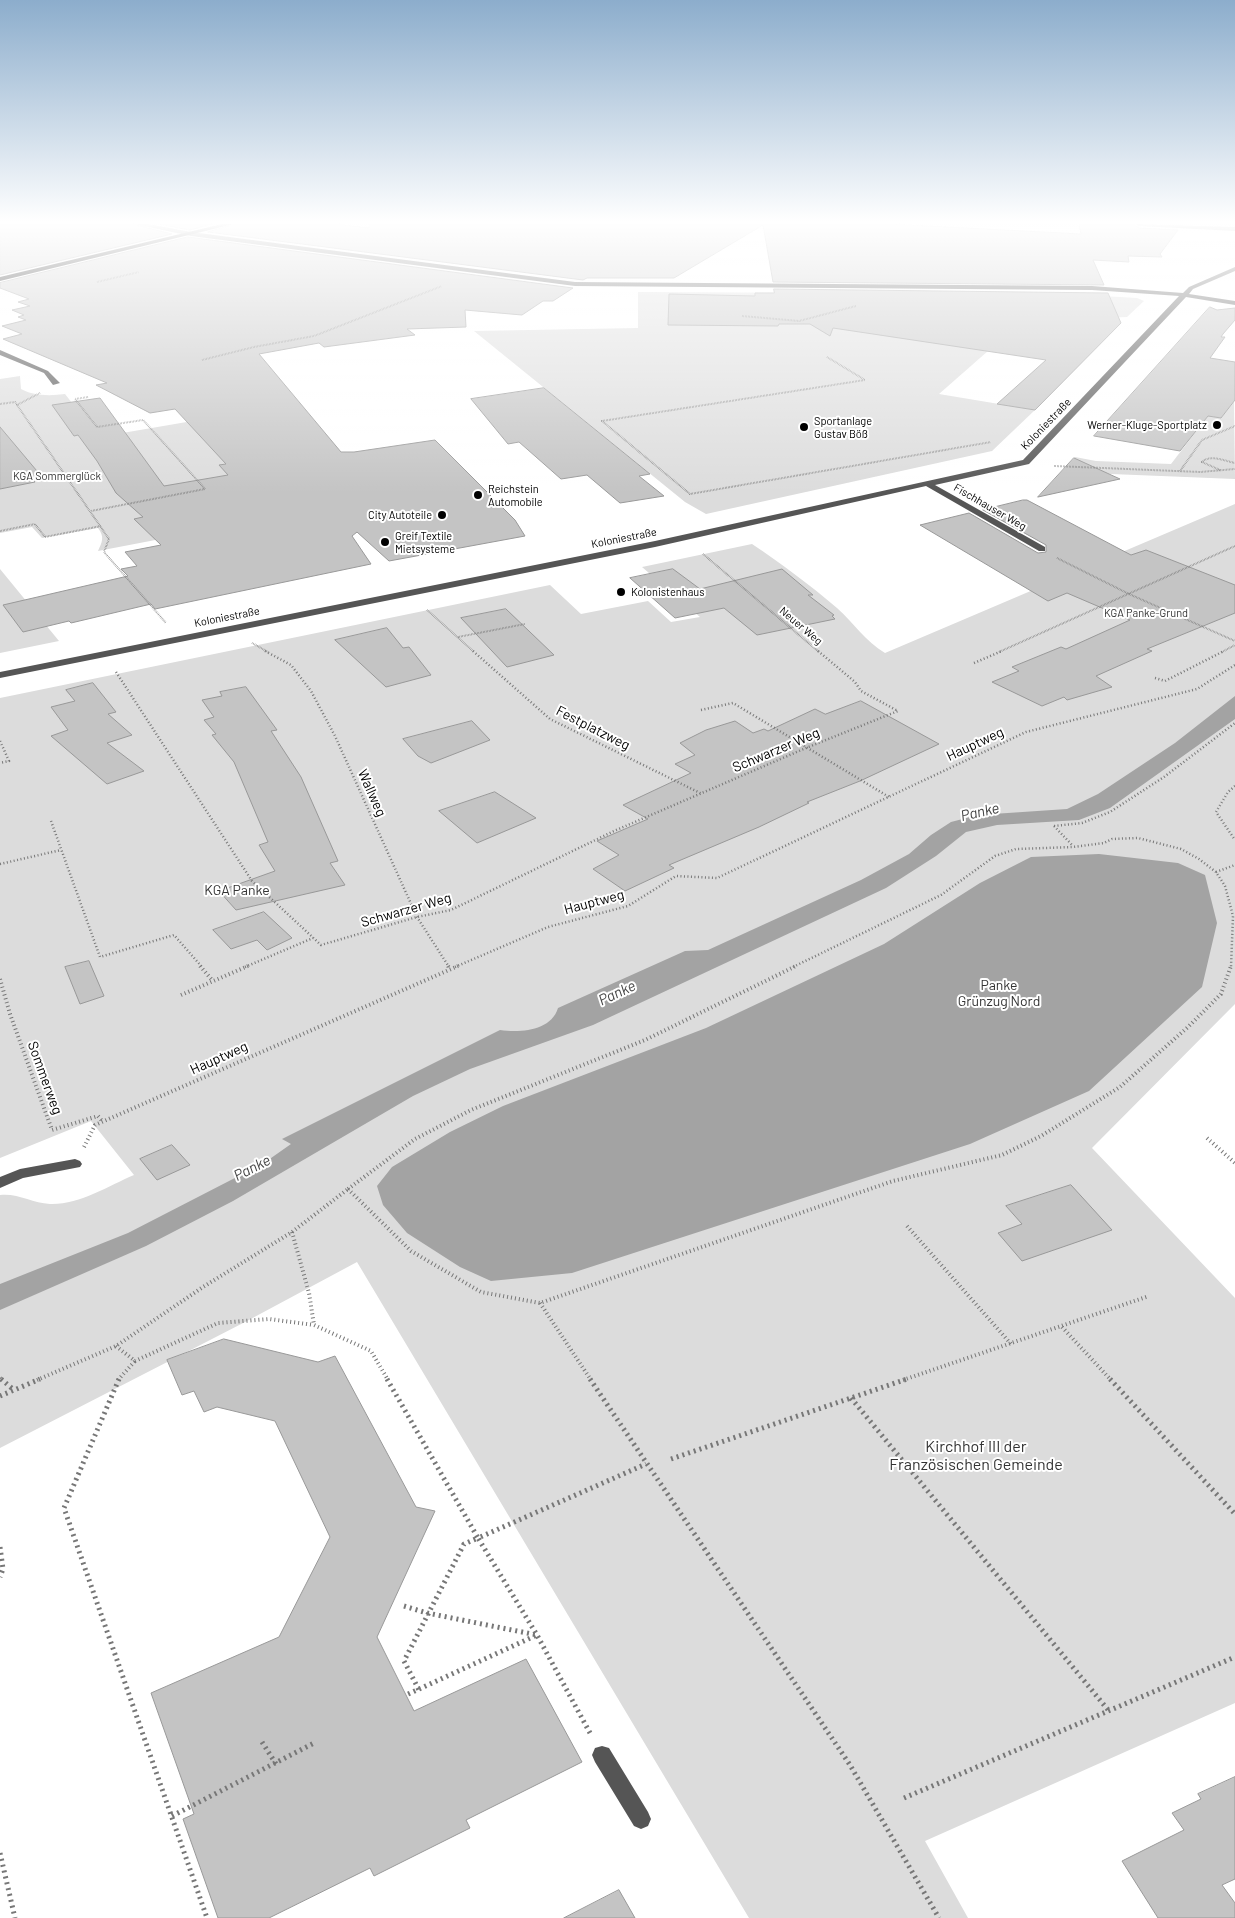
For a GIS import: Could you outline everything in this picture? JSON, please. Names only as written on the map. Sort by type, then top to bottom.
[{"type":"street","name":"Koloniestraße","points":[[0,675],[654,544],[1026,462],[1167,314]]},
{"type":"street","points":[[0,352],[46,372],[56,383]]},
{"type":"street","name":"Fischhauser Weg","points":[[928,484],[1042,549]]},
{"type":"street","points":[[0,1183],[20,1174],[75,1164]]},
{"type":"street","points":[[602,1755],[641,1819]]},
{"type":"path","points":[[202,360],[254,347],[314,336],[371,314]]},
{"type":"path","points":[[742,316],[799,321],[831,314]]},
{"type":"path","points":[[827,357],[864,380],[602,421],[690,494],[991,442]]},
{"type":"path","points":[[17,406],[38,394]]},
{"type":"path","points":[[88,397],[75,399],[97,427],[143,420],[205,489],[91,511]]},
{"type":"path","points":[[0,404],[15,402],[109,539],[104,552],[180,639]]},
{"type":"path","points":[[1180,472],[1202,440],[1235,426]]},
{"type":"path","points":[[1221,470],[1202,462],[1205,459],[1213,458],[1235,463]]},
{"type":"path","points":[[1054,466],[1180,472],[1235,469]]},
{"type":"path","points":[[0,531],[35,524],[46,537],[101,526]]},
{"type":"path","points":[[974,663],[1235,546]]},
{"type":"path","name":"Neuer Weg","points":[[697,548],[855,682],[861,691],[898,711]]},
{"type":"path","points":[[1067,564],[1235,643]]},
{"type":"path","name":"Festplatzweg","points":[[424,606],[550,719],[702,794]]},
{"type":"path","points":[[457,637],[525,624]]},
{"type":"path","points":[[1155,678],[1165,680],[1235,643]]},
{"type":"path","name":"Wallweg","points":[[254,646],[291,665],[311,691],[335,736],[417,917],[450,969]]},
{"type":"path","name":"Hauptweg","points":[[95,1125],[548,927],[628,906],[676,876],[717,878],[1026,732],[1197,689],[1235,665]]},
{"type":"path","points":[[112,666],[252,881],[313,938],[180,995]]},
{"type":"path","points":[[701,710],[733,703],[889,797]]},
{"type":"path","name":"Schwarzer Weg","points":[[313,938],[321,945],[417,917],[451,910],[614,832],[806,748],[898,711]]},
{"type":"path","points":[[1073,847],[1054,826],[1082,823],[1110,812],[1164,777],[1235,723]]},
{"type":"path","points":[[0,741],[9,761],[0,763]]},
{"type":"path","points":[[1235,786],[1228,792],[1216,812],[1235,840]]},
{"type":"path","points":[[51,821],[100,957],[174,935],[213,981]]},
{"type":"path","points":[[0,1396],[116,1346],[203,1287],[292,1232],[347,1188],[415,1139],[471,1110],[645,1040],[940,895],[995,856],[1016,849],[1073,847],[1104,843],[1112,840],[1138,838],[1181,849],[1199,859],[1216,872],[1225,886],[1233,916],[1233,969],[1221,994],[1188,1027],[1120,1088],[1042,1136],[1002,1154],[893,1181],[540,1302],[481,1292],[411,1251],[347,1188]]},
{"type":"path","points":[[0,864],[62,850]]},
{"type":"path","points":[[1216,872],[1235,865]]},
{"type":"path","name":"Sommerweg","points":[[0,979],[10,1014],[52,1130],[98,1116],[103,1122]]},
{"type":"path","points":[[1207,1138],[1235,1163]]},
{"type":"path","points":[[907,1226],[1011,1344]]},
{"type":"path","points":[[292,1232],[309,1294],[314,1325]]},
{"type":"path","points":[[672,1459],[1062,1328],[1149,1296]]},
{"type":"path","points":[[540,1302],[646,1464],[850,1765],[939,1918]]},
{"type":"path","points":[[207,1918],[64,1508],[117,1381],[135,1361],[218,1323],[269,1319],[314,1325],[371,1350],[478,1538],[537,1635],[602,1755]]},
{"type":"path","points":[[1062,1328],[1235,1514]]},
{"type":"path","points":[[116,1346],[135,1361]]},
{"type":"path","points":[[0,1378],[14,1390]]},
{"type":"path","points":[[851,1398],[1109,1711]]},
{"type":"path","points":[[419,1690],[404,1661],[426,1613],[464,1544],[646,1464]]},
{"type":"path","points":[[0,1547],[3,1569],[0,1577]]},
{"type":"path","points":[[404,1606],[426,1613],[537,1635]]},
{"type":"path","points":[[406,1695],[537,1635]]},
{"type":"path","points":[[904,1798],[1235,1657]]},
{"type":"path","points":[[262,1742],[276,1764]]},
{"type":"path","points":[[172,1816],[316,1742]]},
{"type":"path","points":[[0,1853],[15,1918]]},
{"type":"green space","name":"Sportanlage Gustav Böß","points":[[638,314],[1131,314],[1127,317],[881,328],[988,351],[939,394],[1035,410],[992,451],[706,514],[685,502],[474,331],[638,328]]},
{"type":"green space","name":"KGA Sommerglück","points":[[20,376],[21,389],[31,393],[42,395],[65,394],[99,437],[210,418],[296,513],[98,551],[102,537],[98,528],[42,538],[32,527],[0,533],[0,379]]},
{"type":"green space","points":[[1234,402],[1235,479],[1062,472],[1075,457],[1096,461],[1171,464],[1208,416],[1221,418]]},
{"type":"green space","points":[[1235,504],[1235,1004],[1092,1148],[1235,1298],[1235,1703],[925,1841],[968,1918],[749,1918],[357,1262],[0,1448],[0,1195],[13,1195],[50,1204],[61,1203],[82,1198],[134,1175],[91,1121],[0,1158],[0,698],[550,585],[581,614],[648,601],[671,622],[700,617],[642,567],[752,544],[827,599],[871,643],[885,653]]},
{"type":"green space","points":[[0,569],[59,641],[0,653]]},
{"type":"water","name":"Panke","points":[[1235,696],[1235,719],[1110,808],[1079,820],[997,825],[966,832],[936,856],[886,888],[593,1025],[470,1069],[413,1096],[233,1201],[146,1246],[0,1310],[0,1284],[128,1233],[264,1163],[291,1144],[282,1139],[500,1030],[517,1031],[542,1026],[549,1022],[558,1008],[685,951],[708,950],[861,880],[909,854],[931,835],[951,822],[978,815],[1067,809],[1098,794],[1175,743]]},
{"type":"water","points":[[1099,854],[1178,863],[1205,875],[1217,923],[1202,987],[1089,1091],[970,1144],[572,1273],[491,1281],[460,1267],[407,1233],[383,1205],[377,1186],[392,1167],[450,1132],[503,1106],[706,1028],[884,944],[980,883],[1031,857]]},
{"type":"building","points":[[20,314],[465,314],[466,327],[407,329],[415,335],[324,347],[319,343],[259,354],[341,452],[354,452],[435,440],[515,520],[525,536],[389,561],[357,532],[352,536],[371,564],[155,609],[151,604],[23,632],[3,605],[128,576],[121,569],[137,566],[125,552],[161,545],[134,519],[143,517],[116,493],[97,461],[78,435],[74,436],[52,405],[100,398],[164,486],[228,475],[219,465],[226,464],[175,409],[150,413],[96,385],[107,383],[3,339],[22,334],[2,326],[26,320],[18,317],[24,315]]},
{"type":"building","points":[[668,314],[1117,314],[1121,323],[1035,410],[997,404],[1046,360],[833,328],[830,336],[810,324],[779,324],[778,326],[668,325]]},
{"type":"building","points":[[1204,314],[1235,314],[1235,320],[1221,337],[1225,337],[1210,358],[1235,362],[1235,400],[1221,418],[1208,416],[1180,451],[1094,436]]},
{"type":"building","points":[[544,388],[650,474],[639,476],[664,496],[620,503],[587,475],[561,479],[519,442],[508,444],[471,399]]},
{"type":"building","points":[[0,427],[42,477],[32,479],[35,482],[0,489]]},
{"type":"building","points":[[1074,458],[1120,479],[1038,497]]},
{"type":"building","points":[[1027,500],[1131,555],[1146,550],[1235,585],[1235,613],[1147,649],[1152,651],[1096,676],[1112,687],[1067,700],[1064,697],[1042,706],[992,682],[1019,671],[1012,667],[1061,647],[1066,649],[1130,620],[1067,593],[1048,601],[920,525],[969,513],[1038,553],[1046,552],[1046,545],[983,510]]},
{"type":"building","points":[[673,569],[700,589],[782,569],[813,595],[808,595],[834,615],[832,616],[835,619],[757,635],[724,608],[675,618],[630,578]]},
{"type":"building","points":[[506,609],[554,655],[507,667],[461,618]]},
{"type":"building","points":[[387,628],[403,648],[409,647],[431,675],[386,687],[335,640]]},
{"type":"building","points":[[93,683],[116,712],[108,714],[132,735],[107,743],[144,771],[107,784],[51,736],[68,730],[51,707],[75,701],[66,690]]},
{"type":"building","points":[[246,687],[277,730],[271,731],[301,777],[338,861],[330,863],[345,885],[236,910],[219,891],[275,871],[259,845],[268,842],[234,762],[212,735],[216,734],[204,720],[214,717],[202,700],[222,696],[220,692]]},
{"type":"building","points":[[861,701],[939,744],[860,781],[807,802],[809,803],[759,827],[669,865],[674,868],[625,891],[593,869],[619,855],[597,841],[648,819],[623,805],[691,773],[675,764],[695,755],[680,743],[706,730],[735,721],[753,733],[764,729],[768,731],[815,709],[825,714]]},
{"type":"building","points":[[472,721],[490,740],[431,763],[418,756],[403,739]]},
{"type":"building","points":[[495,792],[536,818],[477,843],[439,811]]},
{"type":"building","points":[[264,912],[292,938],[267,950],[257,940],[231,949],[213,930]]},
{"type":"building","points":[[89,961],[104,996],[80,1004],[65,967]]},
{"type":"building","points":[[172,1145],[190,1165],[157,1180],[140,1159]]},
{"type":"building","points":[[1071,1185],[1112,1230],[1022,1261],[998,1233],[1022,1224],[1006,1206]]},
{"type":"building","points":[[224,1339],[318,1362],[335,1356],[416,1507],[435,1511],[377,1637],[414,1711],[526,1659],[582,1762],[466,1820],[470,1828],[374,1876],[370,1868],[269,1918],[218,1918],[183,1819],[194,1814],[151,1693],[279,1637],[330,1537],[275,1421],[217,1407],[204,1412],[194,1391],[182,1395],[167,1360]]},
{"type":"building","points":[[1235,1777],[1235,1879],[1222,1885],[1235,1903],[1235,1918],[1158,1918],[1122,1861],[1184,1830],[1172,1813],[1201,1799],[1198,1794]]},
{"type":"building","points":[[619,1890],[635,1918],[564,1918]]},
{"type":"place","name":"Werner-Kluge-Sportplatz","points":[[1217,425]]},
{"type":"place","name":"Sportanlage Gustav Böß","points":[[804,427]]},
{"type":"place","name":"Reichstein Automobile","points":[[478,495]]},
{"type":"place","name":"City Autoteile","points":[[442,515]]},
{"type":"place","name":"Greif Textile Mietsysteme","points":[[385,542]]},
{"type":"place","name":"Kolonistenhaus","points":[[621,592]]},
{"type":"park label","name":"KGA Panke-Grund","points":[[1146,613]]},
{"type":"park label","name":"KGA Panke","points":[[237,890]]},
{"type":"park label","name":"Panke Grünzug Nord","points":[[999,994]]},
{"type":"park label","name":"Kirchhof III der Französischen Gemeinde","points":[[976,1456]]}]
